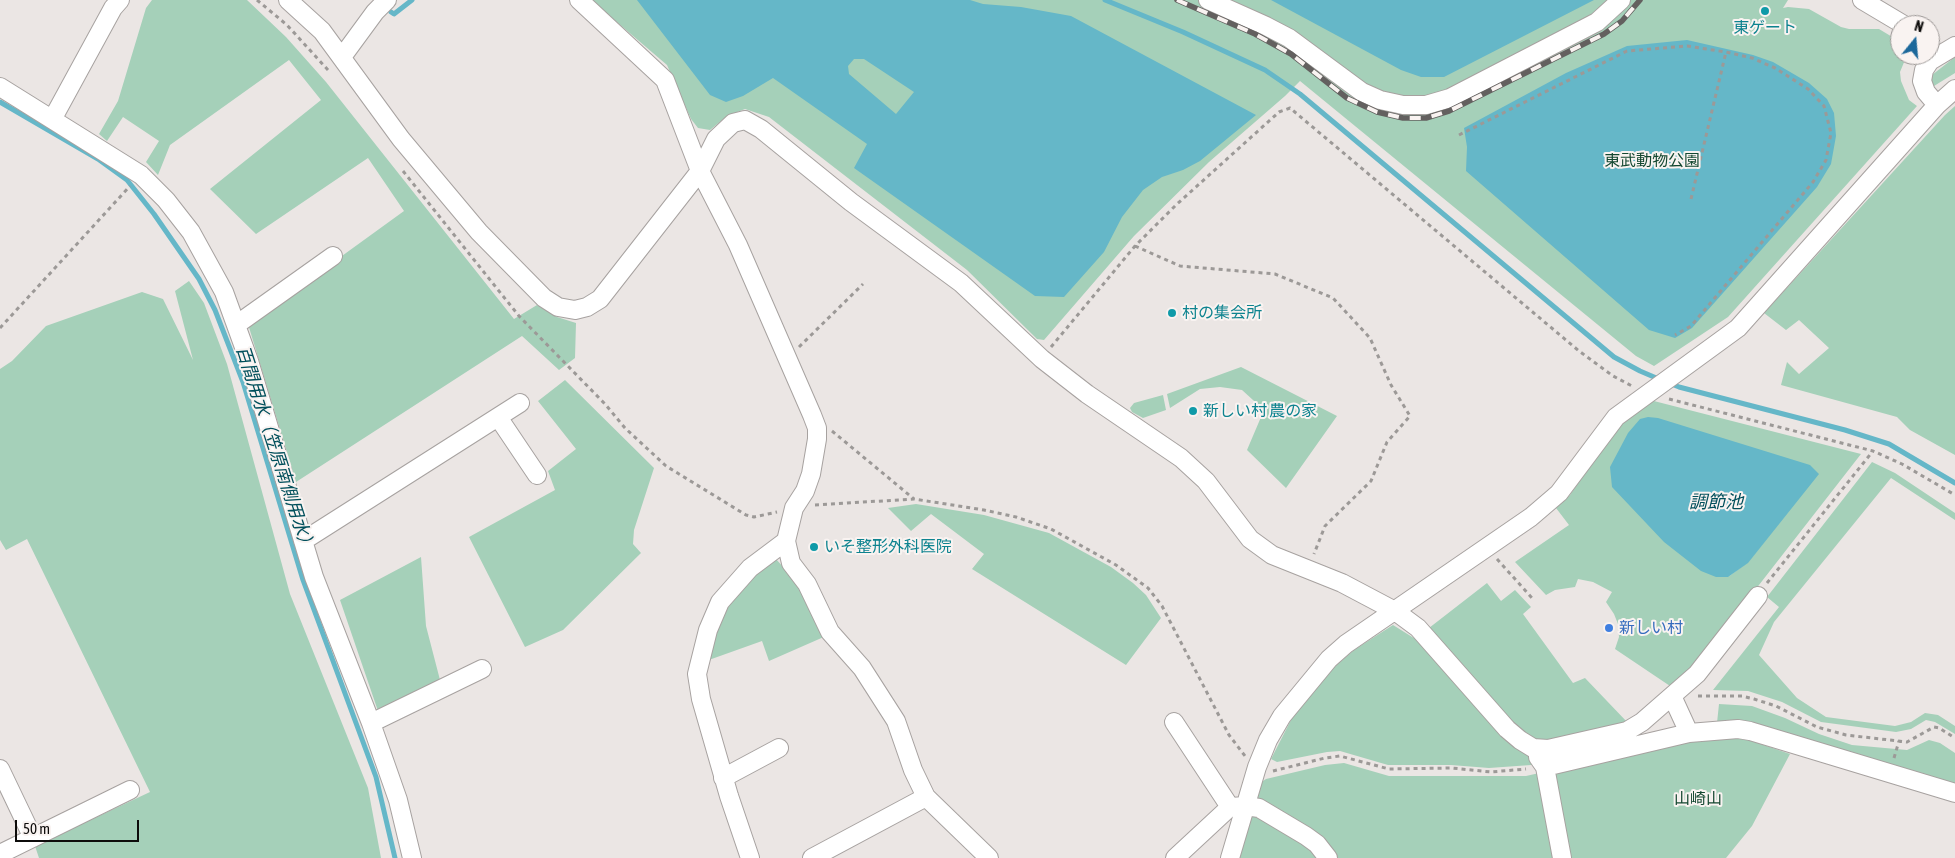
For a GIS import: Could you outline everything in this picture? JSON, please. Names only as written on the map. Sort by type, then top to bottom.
[{"type":"street","points":[[53,118],[113,8],[120,0]]},
{"type":"street","points":[[288,0],[322,31],[401,138],[480,232],[544,298],[558,307],[575,310],[587,307],[600,300],[700,171],[716,139],[733,123],[744,120],[762,129],[851,202],[961,283],[1042,359],[1087,394],[1182,458],[1206,481],[1250,539],[1272,555],[1342,583],[1396,611],[1418,628],[1507,729],[1533,748],[1545,767],[1562,858]]},
{"type":"street","points":[[342,56],[375,12],[387,0]]},
{"type":"street","points":[[579,0],[665,80],[700,171],[738,245],[817,428],[811,474],[805,491],[794,508],[786,540],[791,563],[806,584],[830,632],[862,668],[896,721],[913,770],[926,797],[990,858]]},
{"type":"street","points":[[1208,0],[1289,38],[1362,92],[1380,100],[1403,105],[1426,105],[1450,98],[1596,22],[1621,0]]},
{"type":"street","points":[[1862,0],[1890,17]]},
{"type":"street","points":[[1937,105],[1926,92],[1922,81],[1924,70],[1930,61],[1955,46]]},
{"type":"street","points":[[0,87],[53,118],[141,175],[166,200],[191,232],[224,292],[249,361],[314,577],[371,723],[398,800],[412,858]]},
{"type":"street","points":[[1230,858],[1238,807],[1254,775],[1268,740],[1282,716],[1312,678],[1346,644],[1531,517],[1559,493],[1616,417],[1738,328],[1937,105],[1955,90]]},
{"type":"street","points":[[236,325],[333,256]]},
{"type":"street","points":[[303,541],[520,403]]},
{"type":"street","points":[[498,417],[537,475]]},
{"type":"street","points":[[750,858],[723,778],[701,699],[697,674],[708,630],[720,602],[750,568],[786,540]]},
{"type":"street","points":[[1533,748],[1548,749],[1627,731],[1642,722],[1698,674],[1758,596]]},
{"type":"street","points":[[371,723],[482,669]]},
{"type":"street","points":[[1672,696],[1689,733]]},
{"type":"street","points":[[1174,722],[1238,807]]},
{"type":"street","points":[[1545,767],[1689,733],[1724,730],[1750,731],[1955,793]]},
{"type":"street","points":[[723,778],[779,748]]},
{"type":"street","points":[[0,769],[33,838]]},
{"type":"street","points":[[0,854],[130,790]]},
{"type":"street","points":[[812,858],[926,797]]},
{"type":"street","points":[[1175,858],[1238,807],[1259,808],[1306,836],[1317,844],[1328,858]]},
{"type":"path","points":[[257,0],[287,25],[331,73]]},
{"type":"path","points":[[1459,135],[1627,51],[1687,46],[1726,52],[1752,58],[1775,68],[1808,89],[1824,106],[1831,133],[1826,160],[1813,182],[1691,326],[1674,335]]},
{"type":"path","points":[[1691,199],[1726,52]]},
{"type":"path","points":[[1042,359],[1135,246],[1176,205],[1279,112],[1290,108],[1579,351],[1624,382],[1648,393],[1873,451],[1902,464],[1955,495]]},
{"type":"path","points":[[401,167],[519,316],[626,428],[666,466],[746,515],[754,517],[804,506],[914,499],[1016,517],[1051,529],[1136,578],[1148,588],[1162,606],[1229,735],[1247,759],[1254,775],[1340,756],[1389,769],[1452,768],[1491,772],[1545,767]]},
{"type":"path","points":[[0,328],[141,175]]},
{"type":"path","points":[[1135,246],[1180,266],[1276,274],[1333,298],[1370,338],[1391,385],[1410,416],[1387,442],[1371,481],[1325,526],[1308,570]]},
{"type":"path","points":[[788,358],[863,284]]},
{"type":"path","points":[[812,415],[914,499]]},
{"type":"path","points":[[1758,596],[1873,451]]},
{"type":"path","points":[[1487,547],[1532,598]]},
{"type":"path","points":[[1672,696],[1742,696],[1776,706],[1816,727],[1846,735],[1907,742],[1934,727],[1955,738]]},
{"type":"green space","points":[[152,0],[247,0],[286,37],[326,82],[514,319],[537,305],[557,317],[576,323],[575,358],[559,370],[522,336],[296,482],[248,324],[404,211],[368,158],[256,234],[210,189],[321,100],[289,60],[170,145],[158,175],[146,162],[159,141],[123,117],[107,141],[99,134],[118,101],[146,8]]},
{"type":"green space","name":"東武動物公園","points":[[591,0],[1788,0],[1783,8],[1809,9],[1841,27],[1849,29],[1879,29],[1890,36],[1890,65],[1903,65],[1900,72],[1901,81],[1909,100],[1917,106],[1728,317],[1654,366],[1636,356],[1300,81],[1209,162],[1134,236],[1044,340],[1037,339],[967,270],[769,117],[745,109],[727,116],[710,130],[698,128],[691,119],[667,65]]},
{"type":"green space","points":[[1955,57],[1955,73],[1934,86],[1931,80],[1932,75]]},
{"type":"green space","points":[[1955,106],[1955,455],[1910,430],[1897,417],[1781,385],[1787,362],[1799,374],[1829,348],[1799,320],[1786,330],[1764,313]]},
{"type":"green space","points":[[189,281],[204,303],[227,364],[290,594],[368,788],[381,858],[39,858],[35,846],[150,792],[27,539],[6,550],[0,540],[0,369],[12,361],[46,326],[142,292],[163,299],[193,360],[175,291]]},
{"type":"green space","points":[[1241,367],[1337,416],[1286,488],[1247,450],[1264,410],[1242,390],[1220,387],[1200,389],[1170,408],[1167,394]]},
{"type":"green space","points":[[565,380],[654,468],[634,530],[633,544],[641,553],[563,630],[525,647],[469,537],[555,490],[548,471],[576,449],[538,401]]},
{"type":"green space","points":[[1163,395],[1166,410],[1143,418],[1132,412],[1130,408],[1134,403]]},
{"type":"green space","points":[[1650,400],[1861,454],[1692,671],[1673,688],[1615,649],[1619,637],[1618,624],[1606,602],[1612,592],[1593,582],[1578,579],[1575,587],[1555,590],[1546,595],[1515,562],[1569,525],[1556,508],[1570,495],[1606,441],[1623,421]],"holes":[[[1818,473],[1748,562],[1728,577]]]},
{"type":"green space","points":[[1872,462],[1895,473],[1955,513],[1955,520],[1891,478],[1774,622],[1759,655],[1797,698],[1826,717],[1895,726],[1911,722],[1925,713],[1938,715],[1955,726],[1955,734],[1935,722],[1926,720],[1911,729],[1896,732],[1821,722],[1782,702],[1748,691],[1713,690],[1779,607],[1767,597]]},
{"type":"green space","points":[[916,504],[984,515],[1049,533],[1111,567],[1133,583],[1146,595],[1161,618],[1126,665],[972,569],[984,554],[931,514],[911,531],[888,508]]},
{"type":"green space","points":[[421,557],[426,626],[440,680],[378,711],[340,600]]},
{"type":"green space","points":[[775,558],[805,591],[826,636],[769,661],[762,641],[706,661],[725,606],[753,572]]},
{"type":"green space","points":[[1487,583],[1501,601],[1515,590],[1531,607],[1523,614],[1573,683],[1585,678],[1628,723],[1546,742],[1527,736],[1514,725],[1429,628]]},
{"type":"green space","points":[[1393,625],[1417,640],[1530,754],[1534,760],[1531,765],[1489,768],[1451,765],[1388,765],[1340,751],[1277,762],[1271,759],[1292,718],[1332,669],[1354,650]]},
{"type":"green space","points":[[1719,704],[1752,706],[1785,718],[1819,734],[1852,745],[1907,750],[1929,740],[1940,743],[1955,753],[1955,787],[1717,723]]},
{"type":"green space","name":"山崎山","points":[[1724,737],[1749,740],[1790,754],[1752,826],[1726,858],[1237,858],[1257,785],[1266,779],[1325,765],[1344,763],[1389,776],[1526,776],[1691,739]]},
{"type":"water","points":[[637,0],[970,0],[983,4],[1021,7],[1071,16],[1256,115],[1200,161],[1183,170],[1162,177],[1143,190],[1122,217],[1104,252],[1064,297],[1035,296],[854,168],[867,144],[773,78],[743,96],[726,102],[710,95]],"holes":[[[854,59],[864,59],[914,92],[896,114],[849,74],[848,66]]]},
{"type":"water","points":[[1271,0],[1594,0],[1444,77],[1421,77],[1401,70]]},
{"type":"water","points":[[1687,40],[1753,55],[1773,62],[1809,83],[1827,99],[1834,113],[1836,136],[1831,164],[1817,187],[1692,328],[1675,338],[1649,330],[1466,171],[1467,147],[1464,128],[1566,73],[1627,46]]},
{"type":"water","name":"調節池","points":[[1648,417],[1658,418],[1810,465],[1819,474],[1748,563],[1728,577],[1716,577],[1701,571],[1664,542],[1612,487],[1610,467],[1628,433],[1640,419]]},
{"type":"waterway","points":[[391,12],[394,14],[412,0]]},
{"type":"waterway","points":[[1105,0],[1183,32],[1265,70],[1300,94],[1614,357],[1661,380]]},
{"type":"waterway","name":"百間用水（笠原南側用水）","points":[[0,102],[98,159],[127,180],[154,214],[199,279],[215,310],[243,382],[303,580],[376,777],[395,858]]},
{"type":"waterway","points":[[1669,383],[1845,430],[1889,444],[1955,483]]},
{"type":"railway","points":[[1177,0],[1255,34],[1291,54],[1347,98],[1377,112],[1403,118],[1426,118],[1449,111],[1604,34],[1622,21],[1640,0]]},
{"type":"place","name":"東ゲート","points":[[1765,11]]},
{"type":"place","name":"村の集会所","points":[[1172,313]]},
{"type":"place","name":"新しい村 農の家","points":[[1193,411]]},
{"type":"place","name":"いそ整形外科医院","points":[[814,547]]},
{"type":"place","name":"新しい村","points":[[1609,628]]}]
